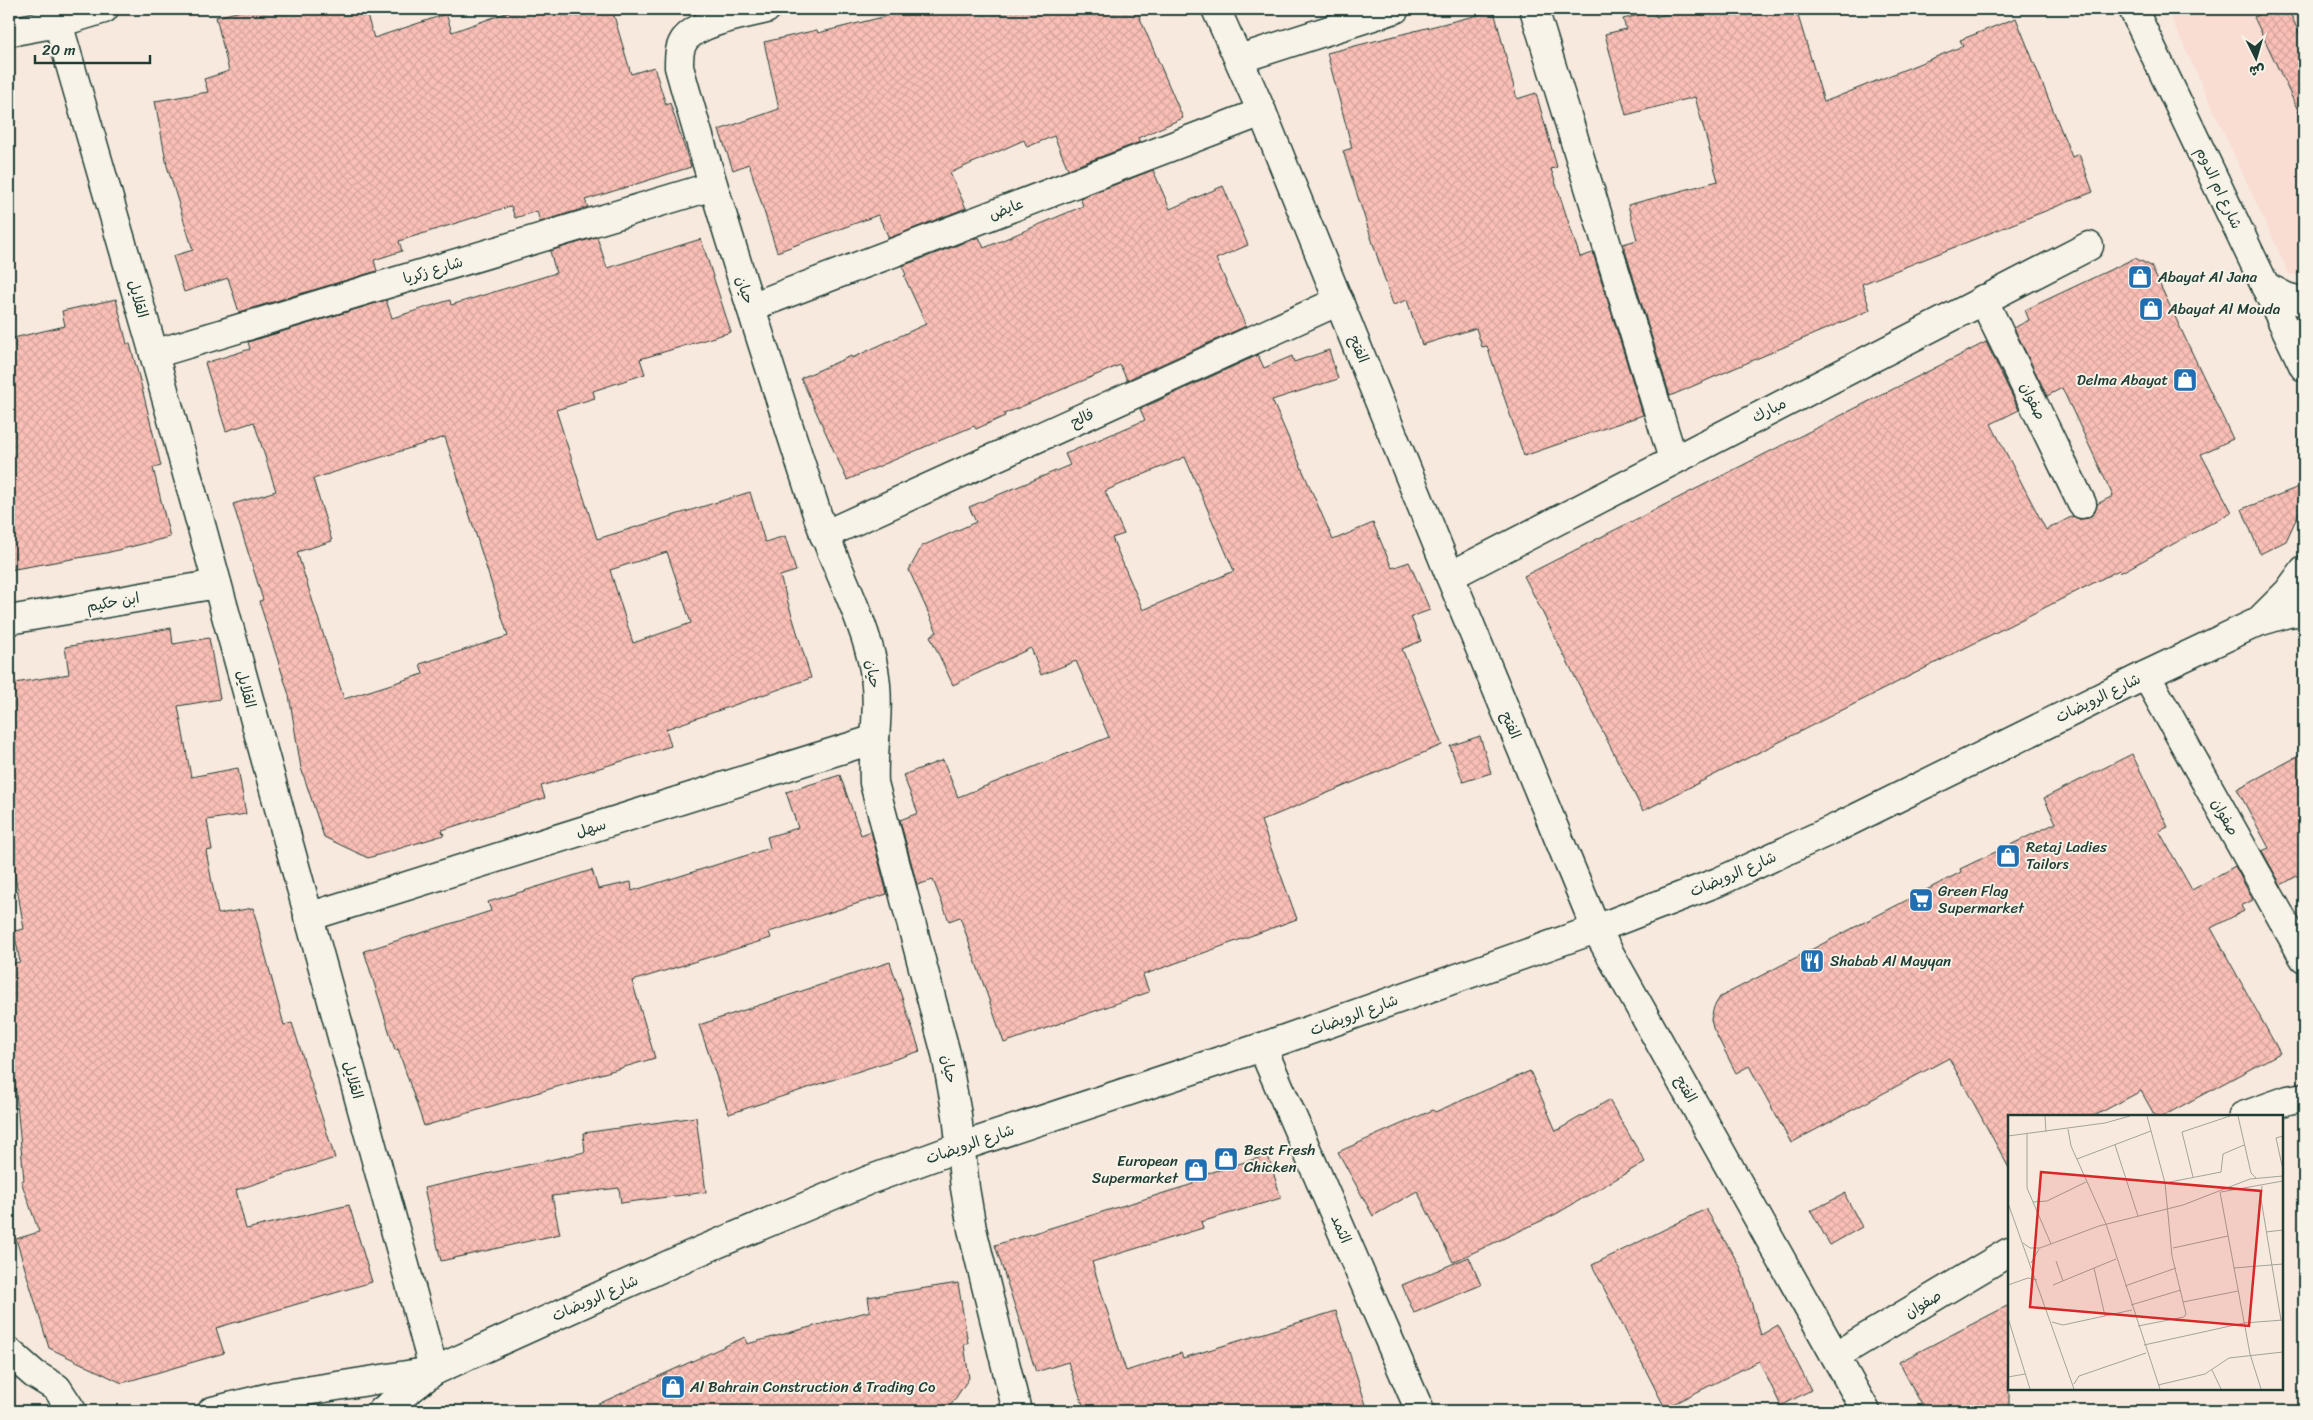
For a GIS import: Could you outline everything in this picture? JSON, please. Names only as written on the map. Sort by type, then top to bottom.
[{"type":"street","points":[[9,32],[56,16],[104,9]]},
{"type":"street","name":"حيان","points":[[766,9],[696,29],[685,38],[679,52],[679,67],[750,306],[824,535],[872,658],[876,687],[873,761],[879,804],[946,1054],[957,1116],[972,1229],[1017,1411]]},
{"type":"street","name":"الفتح","points":[[1216,9],[1262,112],[1450,576],[1596,929],[1837,1355],[1866,1411]]},
{"type":"street","points":[[1239,59],[1395,9]]},
{"type":"street","points":[[1534,9],[1673,459]]},
{"type":"street","name":"شارع ام الدوم","points":[[2133,9],[2304,367]]},
{"type":"street","name":"القلايل","points":[[56,16],[154,354],[434,1371]]},
{"type":"street","name":"عايض","points":[[750,306],[1262,112]]},
{"type":"street","name":"شارع زكريا","points":[[154,354],[713,186]]},
{"type":"street","name":"مبارك","points":[[1450,576],[1673,459],[2089,246]]},
{"type":"street","points":[[2265,286],[2286,297],[2304,302]]},
{"type":"street","name":"صفوان","points":[[1983,299],[2082,504]]},
{"type":"street","name":"فالح","points":[[824,535],[1339,300]]},
{"type":"street","name":"شارع الرويضات","points":[[2258,622],[2288,592],[2304,570]]},
{"type":"street","name":"ابن حكيم","points":[[9,620],[217,584]]},
{"type":"street","name":"شارع الرويضات","points":[[382,1411],[434,1371],[810,1203],[960,1147],[1262,1047],[1596,929],[1692,892],[1778,855],[2258,622],[2288,613],[2304,611]]},
{"type":"street","name":"صفوان","points":[[2146,675],[2304,958]]},
{"type":"street","name":"سهل","points":[[308,917],[875,739]]},
{"type":"street","name":"الثمد","points":[[1262,1047],[1420,1411]]},
{"type":"street","points":[[2247,1115],[2288,1100],[2304,1098]]},
{"type":"street","name":"صفوان","points":[[1837,1355],[2008,1253]]},
{"type":"street","points":[[9,1352],[34,1374],[57,1388],[72,1411]]},
{"type":"street","name":"شارع الرويضات","points":[[212,1411],[274,1396],[434,1371]]},
{"type":"shaded area","points":[[2167,9],[2304,9],[2304,277],[2289,274]]},
{"type":"building","points":[[249,9],[365,9],[374,38],[446,14],[452,32],[517,9],[612,9],[631,74],[654,67],[666,105],[670,103],[691,167],[585,200],[588,207],[540,222],[537,211],[515,218],[511,206],[399,241],[402,251],[374,260],[377,271],[239,312],[228,278],[184,292],[173,256],[193,250],[167,166],[155,101],[208,92],[204,79],[229,71],[216,17]]},
{"type":"building","points":[[885,9],[1136,9],[1183,118],[1138,138],[1140,142],[1068,169],[1054,136],[1027,147],[1024,140],[950,173],[966,208],[889,238],[878,215],[777,252],[749,164],[733,170],[719,130],[779,109],[764,42],[817,30],[818,33],[887,16]]},
{"type":"building","points":[[1682,9],[1796,9],[1824,102],[1963,46],[1960,40],[2016,18],[2072,157],[2079,154],[2093,192],[1862,284],[1870,310],[1670,396],[1623,244],[1637,240],[1628,205],[1718,181],[1695,97],[1626,115],[1605,34],[1626,29],[1623,19],[1654,11],[1656,17]]},
{"type":"building","points":[[2273,9],[2288,9],[2304,43],[2304,123],[2254,17]]},
{"type":"building","points":[[1494,11],[1517,99],[1536,93],[1557,167],[1551,169],[1580,257],[1593,253],[1643,415],[1524,456],[1487,346],[1482,347],[1476,328],[1422,345],[1407,300],[1393,305],[1343,151],[1352,148],[1327,53]]},
{"type":"building","points":[[1153,170],[1170,209],[1223,186],[1248,245],[1216,259],[1246,326],[1127,380],[1120,365],[1004,414],[1005,416],[976,429],[974,426],[847,480],[801,378],[851,356],[852,358],[926,324],[904,276],[906,275],[902,266],[979,237],[984,248],[1083,206],[1080,198]]},
{"type":"building","points":[[597,237],[607,268],[701,239],[731,332],[640,359],[645,374],[593,391],[595,398],[556,410],[597,539],[750,492],[765,542],[785,536],[796,571],[780,576],[811,678],[666,729],[671,746],[541,786],[545,798],[442,830],[444,835],[368,858],[324,837],[301,768],[289,695],[259,601],[263,600],[233,504],[276,491],[254,422],[226,431],[205,363],[250,349],[248,342],[386,300],[392,318],[450,300],[451,305],[556,273],[550,251]],"holes":[[[445,437],[508,636],[420,664],[423,674],[344,699],[297,552],[332,541],[313,479]],[[667,552],[691,623],[633,643],[610,570]]]},
{"type":"building","points":[[2135,258],[2151,266],[2233,439],[2201,454],[2232,512],[2120,573],[2119,570],[1643,811],[1524,576],[1986,342],[2019,410],[1991,424],[2046,530],[2073,516],[2080,519],[2089,518],[2095,512],[2097,504],[2113,496],[2062,388],[2047,396],[2014,328],[2029,320],[2025,310]]},
{"type":"building","points":[[116,299],[127,344],[130,344],[142,388],[161,466],[153,468],[170,537],[106,553],[9,570],[9,339],[65,326],[62,311]]},
{"type":"building","points":[[1329,350],[1338,379],[1272,400],[1333,540],[1373,523],[1392,568],[1409,562],[1430,610],[1411,617],[1421,641],[1402,649],[1442,745],[1261,821],[1297,919],[1143,975],[1149,992],[1004,1043],[960,917],[949,921],[933,880],[917,885],[900,820],[918,813],[903,775],[943,760],[958,797],[1109,737],[1076,661],[1041,675],[1031,648],[953,685],[930,636],[937,632],[909,570],[922,546],[976,522],[969,507],[1070,465],[1065,454],[1145,420],[1140,409],[1258,355],[1264,368],[1292,356],[1294,362]],"holes":[[[1185,457],[1234,571],[1143,610],[1112,538],[1124,534],[1105,491]]]},
{"type":"building","points":[[2304,485],[2304,502],[2286,541],[2260,554],[2242,509]]},
{"type":"building","points":[[171,628],[173,644],[209,638],[220,699],[178,706],[191,777],[238,768],[246,814],[207,820],[212,850],[206,851],[218,914],[253,908],[284,1025],[292,1023],[335,1158],[236,1190],[246,1229],[349,1205],[372,1282],[216,1328],[224,1353],[122,1383],[49,1348],[16,1239],[39,1232],[21,1181],[24,1180],[13,1060],[9,1061],[9,964],[20,962],[14,931],[24,929],[9,840],[9,684],[69,674],[65,647]]},
{"type":"building","points":[[1480,736],[1491,773],[1463,782],[1450,746]]},
{"type":"building","points":[[2304,753],[2304,872],[2281,885],[2262,851],[2269,848],[2237,789]]},
{"type":"building","points":[[2132,754],[2168,827],[2159,831],[2192,890],[2235,866],[2253,900],[2241,906],[2244,911],[2211,928],[2280,1053],[2165,1115],[2154,1115],[2141,1091],[2096,1115],[2008,1115],[2008,1166],[1949,1058],[1791,1143],[1749,1066],[1736,1073],[1713,1028],[1711,1019],[1714,1007],[1720,997],[1961,872],[1960,869],[2056,823],[2044,798]]},
{"type":"building","points":[[840,775],[861,835],[871,831],[887,894],[769,932],[771,938],[632,981],[655,1058],[424,1126],[398,1049],[395,1050],[364,951],[491,911],[488,902],[592,870],[598,889],[631,882],[632,891],[770,848],[767,837],[798,828],[786,792]]},
{"type":"building","points":[[890,962],[920,1051],[729,1114],[699,1025]]},
{"type":"building","points":[[1530,1071],[1556,1131],[1609,1100],[1645,1162],[1556,1214],[1453,1262],[1417,1191],[1373,1216],[1338,1152],[1433,1110],[1435,1112]]},
{"type":"building","points":[[696,1117],[706,1192],[621,1203],[619,1188],[552,1196],[560,1234],[441,1261],[424,1188],[585,1152],[583,1133]]},
{"type":"building","points":[[1268,1155],[1281,1198],[1201,1222],[1203,1228],[1092,1262],[1126,1371],[1181,1353],[1183,1358],[1336,1311],[1368,1411],[1085,1411],[1068,1362],[1036,1372],[995,1245],[1193,1184],[1192,1178]]},
{"type":"building","points":[[1846,1193],[1846,1197],[1862,1227],[1830,1245],[1811,1211]]},
{"type":"building","points":[[1706,1209],[1741,1268],[1761,1335],[1778,1325],[1811,1390],[1781,1406],[1759,1361],[1665,1408],[1592,1265]]},
{"type":"building","points":[[1469,1257],[1481,1285],[1414,1313],[1402,1285]]},
{"type":"building","points":[[958,1283],[968,1343],[964,1344],[969,1378],[949,1408],[923,1411],[583,1411],[745,1337],[747,1344],[870,1311],[868,1297]]},
{"type":"building","points":[[2008,1306],[2009,1411],[1925,1411],[1899,1362]]},
{"type":"place","name":"Abayat Al Jana","points":[[2140,277]]},
{"type":"place","name":"Abayat Al Mouda","points":[[2151,309]]},
{"type":"place","name":"Delma Abayat","points":[[2185,380]]},
{"type":"place","name":"Retaj Ladies Tailors","points":[[2008,856]]},
{"type":"place","name":"Green Flag Supermarket","points":[[1921,900]]},
{"type":"place","name":"Shabab Al Mayyan","points":[[1812,961]]},
{"type":"place","name":"Best Fresh Chicken","points":[[1226,1159]]},
{"type":"place","name":"European Supermarket","points":[[1196,1170]]},
{"type":"place","name":"Al Bahrain Construction & Trading Co","points":[[673,1387]]}]
